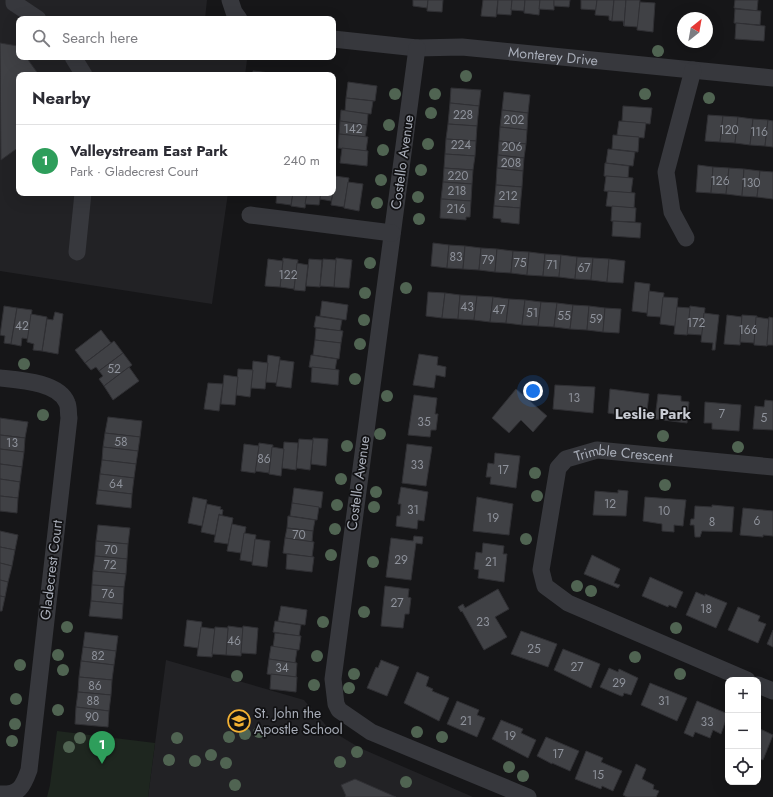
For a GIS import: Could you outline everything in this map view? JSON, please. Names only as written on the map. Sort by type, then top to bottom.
[{"type":"street","points":[[230,0],[237,16]]},
{"type":"street","points":[[9,4],[32,16]]},
{"type":"street","name":"Monterey Drive","points":[[336,39],[417,48],[462,47],[773,78]]},
{"type":"street","name":"Costello Avenue","points":[[417,48],[334,671],[336,704],[339,710],[371,732],[525,796]]},
{"type":"street","points":[[76,60],[82,72]]},
{"type":"street","points":[[686,238],[672,212],[666,172],[693,70]]},
{"type":"street","points":[[77,252],[83,196]]},
{"type":"street","points":[[250,215],[392,234]]},
{"type":"street","name":"Gladecrest Court","points":[[0,378],[38,382],[62,394],[67,403],[69,418],[29,770],[23,786],[11,795],[0,794]]},
{"type":"street","name":"Trimble Crescent","points":[[740,677],[568,603],[545,586],[541,570],[558,468],[566,459],[597,450],[773,468]]},
{"type":"street","points":[[761,686],[773,691]]},
{"type":"shaded area","points":[[0,0],[207,0],[205,16],[16,16],[16,60],[247,60],[245,72],[16,72],[16,196],[228,196],[212,304],[0,271]]},
{"type":"shaded area","name":"St. John the Apostle School","points":[[166,660],[304,700],[330,730],[360,748],[473,797],[148,797]]},
{"type":"shaded area","points":[[57,731],[155,743],[148,797],[47,797]]},
{"type":"building","points":[[413,0],[428,0],[427,8],[413,6]]},
{"type":"building","points":[[428,0],[443,0],[442,12],[427,11]]},
{"type":"building","points":[[483,0],[498,0],[496,17],[481,16]]},
{"type":"building","points":[[498,0],[512,0],[511,15],[497,14]]},
{"type":"building","points":[[512,0],[525,0],[524,11],[511,10]]},
{"type":"building","points":[[525,0],[540,0],[539,15],[524,13]]},
{"type":"building","points":[[540,0],[554,0],[554,10],[539,9]]},
{"type":"building","points":[[554,0],[570,0],[569,7],[554,6]]},
{"type":"building","points":[[581,0],[597,0],[596,10],[581,9]]},
{"type":"building","points":[[597,0],[614,0],[612,21],[609,20],[609,16],[595,15]]},
{"type":"building","points":[[614,0],[626,0],[624,26],[623,21],[612,21]]},
{"type":"building","points":[[626,0],[640,0],[638,27],[624,26]]},
{"type":"building","points":[[735,0],[758,0],[757,11],[734,8]]},
{"type":"building","points":[[640,2],[655,3],[653,32],[637,30]]},
{"type":"building","points":[[735,9],[761,11],[760,25],[734,23]]},
{"type":"building","points":[[736,23],[765,26],[764,41],[735,39]]},
{"type":"building","points":[[0,43],[16,46],[16,60],[28,60],[37,72],[16,72],[16,149],[1,160]]},
{"type":"building","points":[[348,82],[377,86],[375,101],[346,98]]},
{"type":"building","points":[[451,88],[481,90],[479,106],[450,103]]},
{"type":"building","points":[[504,92],[530,95],[528,113],[502,110]]},
{"type":"building","points":[[346,98],[373,101],[371,114],[345,111]]},
{"type":"building","points":[[450,103],[479,106],[477,126],[448,124]]},
{"type":"building","points":[[623,106],[652,108],[650,124],[622,121]]},
{"type":"building","points":[[341,110],[368,114],[367,125],[340,121]]},
{"type":"building","points":[[502,110],[528,113],[527,130],[500,127]]},
{"type":"building","points":[[708,115],[723,116],[720,142],[705,141]]},
{"type":"building","points":[[723,116],[738,117],[735,143],[720,142]]},
{"type":"building","points":[[738,117],[753,119],[750,145],[735,143]]},
{"type":"building","points":[[753,119],[768,120],[765,146],[750,145]]},
{"type":"building","points":[[768,120],[773,121],[773,147],[765,146]]},
{"type":"building","points":[[340,121],[367,125],[365,137],[339,134]]},
{"type":"building","points":[[619,121],[646,123],[644,138],[617,135]]},
{"type":"building","points":[[448,124],[477,126],[476,141],[446,139]]},
{"type":"building","points":[[500,127],[527,130],[526,144],[499,141]]},
{"type":"building","points":[[339,134],[368,137],[366,151],[338,148]]},
{"type":"building","points":[[613,135],[639,137],[638,152],[612,149]]},
{"type":"building","points":[[446,139],[476,141],[475,156],[445,154]]},
{"type":"building","points":[[499,141],[526,144],[524,158],[498,155]]},
{"type":"building","points":[[342,148],[368,151],[367,166],[340,163]]},
{"type":"building","points":[[608,149],[635,152],[633,166],[606,163]]},
{"type":"building","points":[[445,154],[475,156],[473,170],[444,168]]},
{"type":"building","points":[[498,155],[524,158],[523,171],[497,168]]},
{"type":"building","points":[[605,163],[629,166],[628,178],[604,176]]},
{"type":"building","points":[[698,165],[713,167],[711,193],[696,192]]},
{"type":"building","points":[[713,167],[729,168],[726,194],[711,193]]},
{"type":"building","points":[[444,168],[473,170],[472,184],[443,182]]},
{"type":"building","points":[[497,168],[523,171],[522,187],[496,185]]},
{"type":"building","points":[[729,168],[744,169],[742,196],[726,194]]},
{"type":"building","points":[[744,169],[760,171],[757,197],[742,196]]},
{"type":"building","points":[[760,171],[773,172],[773,199],[757,197]]},
{"type":"building","points":[[336,176],[349,178],[344,207],[331,205],[332,196],[336,196]]},
{"type":"building","points":[[606,176],[633,178],[631,193],[604,191]]},
{"type":"building","points":[[348,182],[363,184],[359,211],[344,208]]},
{"type":"building","points":[[443,182],[472,184],[471,201],[441,199]]},
{"type":"building","points":[[496,185],[522,187],[520,208],[494,206]]},
{"type":"building","points":[[608,191],[635,193],[634,208],[606,206]]},
{"type":"building","points":[[277,196],[292,196],[291,205],[276,203]]},
{"type":"building","points":[[293,196],[307,196],[305,208],[291,206]]},
{"type":"building","points":[[306,196],[320,196],[319,205],[305,204]]},
{"type":"building","points":[[320,196],[332,196],[331,201],[320,199]]},
{"type":"building","points":[[441,199],[471,201],[470,217],[466,217],[466,220],[440,218]]},
{"type":"building","points":[[494,206],[520,208],[519,224],[501,222],[501,219],[493,218]]},
{"type":"building","points":[[612,206],[636,208],[635,222],[611,221]]},
{"type":"building","points":[[613,221],[641,223],[640,238],[612,236]]},
{"type":"building","points":[[433,243],[449,245],[447,268],[431,266]]},
{"type":"building","points":[[449,245],[465,246],[463,269],[447,268]]},
{"type":"building","points":[[465,246],[481,248],[479,270],[463,269]]},
{"type":"building","points":[[481,248],[497,249],[495,272],[479,270]]},
{"type":"building","points":[[497,249],[513,251],[511,273],[495,272]]},
{"type":"building","points":[[513,251],[529,252],[527,275],[511,273]]},
{"type":"building","points":[[529,252],[545,254],[543,276],[527,275]]},
{"type":"building","points":[[545,254],[561,255],[559,277],[543,276]]},
{"type":"building","points":[[561,255],[577,257],[575,279],[559,277]]},
{"type":"building","points":[[577,257],[593,258],[591,280],[575,279]]},
{"type":"building","points":[[283,258],[298,260],[294,289],[280,287]]},
{"type":"building","points":[[336,258],[352,260],[349,288],[334,287]]},
{"type":"building","points":[[593,258],[609,259],[607,282],[591,280]]},
{"type":"building","points":[[268,259],[283,261],[280,287],[265,286]]},
{"type":"building","points":[[309,259],[322,260],[320,287],[306,286]]},
{"type":"building","points":[[323,259],[336,260],[334,287],[320,286]]},
{"type":"building","points":[[609,259],[625,261],[623,283],[607,282]]},
{"type":"building","points":[[297,263],[308,265],[305,291],[294,290]]},
{"type":"building","points":[[635,282],[650,284],[647,313],[632,311]]},
{"type":"building","points":[[649,291],[664,293],[661,317],[647,316]]},
{"type":"building","points":[[428,292],[445,293],[442,318],[426,316]]},
{"type":"building","points":[[445,293],[460,295],[458,319],[442,318]]},
{"type":"building","points":[[460,295],[477,296],[474,320],[458,319]]},
{"type":"building","points":[[477,296],[493,297],[490,322],[474,320]]},
{"type":"building","points":[[493,297],[509,299],[506,323],[490,322]]},
{"type":"building","points":[[663,297],[678,298],[675,326],[660,324]]},
{"type":"building","points":[[509,299],[525,300],[522,325],[506,323]]},
{"type":"building","points":[[525,300],[541,302],[538,326],[522,325]]},
{"type":"building","points":[[322,301],[348,305],[346,320],[320,316]]},
{"type":"building","points":[[541,302],[557,303],[554,327],[538,326]]},
{"type":"building","points":[[557,303],[573,305],[570,329],[554,327]]},
{"type":"building","points":[[573,305],[589,306],[587,330],[570,329]]},
{"type":"building","points":[[4,306],[17,308],[11,344],[4,343],[5,336],[0,335]]},
{"type":"building","points":[[589,306],[605,308],[603,332],[587,330]]},
{"type":"building","points":[[690,306],[705,308],[702,335],[687,334]]},
{"type":"building","points":[[677,307],[690,308],[687,335],[674,334]]},
{"type":"building","points":[[17,308],[32,310],[28,339],[22,338],[21,346],[11,344]]},
{"type":"building","points":[[605,308],[621,309],[619,333],[603,332]]},
{"type":"building","points":[[55,312],[63,314],[58,354],[42,351],[47,319],[53,320]]},
{"type":"building","points":[[704,313],[719,315],[715,350],[712,350],[713,343],[701,342]]},
{"type":"building","points":[[31,314],[47,317],[42,351],[33,350],[34,344],[27,342]]},
{"type":"building","points":[[727,315],[742,317],[740,345],[724,344]]},
{"type":"building","points":[[742,315],[757,316],[754,343],[740,342]]},
{"type":"building","points":[[316,316],[342,320],[340,331],[314,327]]},
{"type":"building","points":[[756,317],[769,319],[767,346],[754,345]]},
{"type":"building","points":[[769,317],[773,318],[773,345],[767,345]]},
{"type":"building","points":[[316,328],[343,331],[341,343],[315,340]]},
{"type":"building","points":[[101,330],[111,343],[85,363],[75,350]]},
{"type":"building","points":[[315,340],[341,343],[339,359],[313,355]]},
{"type":"building","points":[[114,341],[123,353],[99,371],[96,367],[91,370],[85,363]]},
{"type":"building","points":[[123,353],[132,365],[104,386],[99,379],[103,376],[99,371]]},
{"type":"building","points":[[419,354],[438,357],[437,365],[446,367],[445,377],[436,375],[434,388],[413,385]]},
{"type":"building","points":[[268,355],[280,357],[277,383],[265,382]]},
{"type":"building","points":[[311,355],[337,359],[335,370],[309,367]]},
{"type":"building","points":[[280,360],[294,362],[291,388],[276,386]]},
{"type":"building","points":[[253,361],[268,363],[265,389],[251,388]]},
{"type":"building","points":[[129,367],[139,381],[113,400],[104,386]]},
{"type":"building","points":[[312,367],[339,370],[338,385],[311,382]]},
{"type":"building","points":[[238,369],[253,370],[250,397],[236,395]]},
{"type":"building","points":[[224,375],[238,377],[235,405],[221,404]]},
{"type":"building","points":[[208,383],[223,384],[219,411],[204,409]]},
{"type":"building","points":[[555,385],[595,387],[593,413],[553,409]]},
{"type":"building","points":[[516,389],[547,416],[533,432],[521,420],[509,433],[492,418]]},
{"type":"building","points":[[610,389],[649,394],[646,419],[608,413]]},
{"type":"building","points":[[658,394],[681,396],[681,401],[689,402],[687,423],[655,419]]},
{"type":"building","points":[[414,395],[437,398],[435,414],[438,414],[436,430],[431,430],[430,437],[408,435]]},
{"type":"building","points":[[765,400],[773,401],[773,430],[753,429],[755,406],[764,407]]},
{"type":"building","points":[[705,402],[741,405],[739,431],[712,429],[712,423],[704,423]]},
{"type":"building","points":[[108,417],[142,421],[140,437],[105,433]]},
{"type":"building","points":[[0,418],[28,422],[25,438],[0,435]]},
{"type":"building","points":[[105,433],[140,437],[138,451],[103,447]]},
{"type":"building","points":[[0,435],[25,438],[24,452],[0,449]]},
{"type":"building","points":[[313,438],[328,439],[326,466],[311,464]]},
{"type":"building","points":[[299,439],[313,440],[310,470],[296,468]]},
{"type":"building","points":[[284,442],[298,443],[296,470],[282,468]]},
{"type":"building","points":[[259,443],[273,445],[269,473],[255,471]]},
{"type":"building","points":[[244,444],[259,446],[255,473],[241,471]]},
{"type":"building","points":[[407,444],[432,447],[426,486],[402,483]]},
{"type":"building","points":[[103,447],[138,451],[136,464],[102,460]]},
{"type":"building","points":[[272,447],[284,449],[281,476],[269,474]]},
{"type":"building","points":[[0,449],[24,452],[22,467],[0,464]]},
{"type":"building","points":[[495,453],[520,456],[516,488],[490,484],[491,477],[486,477],[488,463],[494,464]]},
{"type":"building","points":[[102,460],[136,464],[134,478],[100,474]]},
{"type":"building","points":[[0,464],[22,467],[20,482],[0,479]]},
{"type":"building","points":[[100,474],[134,478],[132,494],[98,490]]},
{"type":"building","points":[[0,479],[20,482],[18,498],[0,496]]},
{"type":"building","points":[[401,487],[428,492],[424,521],[418,520],[417,529],[396,526],[397,516],[400,516],[401,504],[398,504]]},
{"type":"building","points":[[294,488],[323,492],[321,508],[292,503]]},
{"type":"building","points":[[98,490],[132,494],[131,508],[96,504]]},
{"type":"building","points":[[618,490],[628,491],[626,516],[593,515],[595,491],[618,493]]},
{"type":"building","points":[[0,496],[18,498],[17,513],[0,511]]},
{"type":"building","points":[[193,497],[207,500],[202,526],[188,523]]},
{"type":"building","points":[[477,497],[513,504],[509,535],[473,531]]},
{"type":"building","points":[[645,497],[686,500],[683,526],[674,525],[674,532],[662,531],[662,524],[643,521]]},
{"type":"building","points":[[292,503],[319,507],[317,520],[290,516]]},
{"type":"building","points":[[207,504],[221,507],[220,509],[223,510],[222,515],[219,514],[215,535],[201,532]]},
{"type":"building","points":[[712,505],[734,507],[732,532],[702,531],[700,537],[695,537],[694,525],[690,525],[691,519],[694,519],[695,506],[712,507]]},
{"type":"building","points":[[743,508],[773,511],[773,536],[763,535],[763,537],[740,535]]},
{"type":"building","points":[[219,515],[233,518],[228,544],[214,542]]},
{"type":"building","points":[[288,516],[315,520],[313,531],[287,528]]},
{"type":"building","points":[[232,524],[246,527],[241,553],[227,551]]},
{"type":"building","points":[[98,525],[130,528],[128,544],[96,541]]},
{"type":"building","points":[[287,528],[313,531],[312,542],[285,538]]},
{"type":"building","points":[[0,531],[18,535],[15,550],[0,547]]},
{"type":"building","points":[[244,533],[256,535],[252,562],[240,560]]},
{"type":"building","points":[[414,536],[423,537],[422,544],[416,543],[411,580],[386,577],[391,538],[413,541]]},
{"type":"building","points":[[285,538],[314,542],[312,557],[283,553]]},
{"type":"building","points":[[255,539],[270,541],[267,567],[252,565]]},
{"type":"building","points":[[96,541],[128,544],[127,559],[95,556]]},
{"type":"building","points":[[483,543],[504,546],[503,554],[507,554],[504,582],[478,578],[479,570],[474,569],[476,552],[482,553]]},
{"type":"building","points":[[0,547],[15,550],[12,566],[0,563]]},
{"type":"building","points":[[287,554],[314,557],[312,572],[286,569]]},
{"type":"building","points":[[592,555],[620,569],[614,583],[620,585],[618,588],[584,574]]},
{"type":"building","points":[[95,556],[127,559],[126,574],[93,571]]},
{"type":"building","points":[[0,563],[12,566],[8,582],[0,580]]},
{"type":"building","points":[[93,571],[126,574],[124,587],[92,585]]},
{"type":"building","points":[[650,577],[683,592],[676,608],[669,605],[668,607],[642,596]]},
{"type":"building","points":[[0,580],[8,582],[5,597],[0,596]]},
{"type":"building","points":[[92,585],[124,587],[123,604],[91,601]]},
{"type":"building","points":[[385,586],[409,589],[408,597],[411,598],[409,614],[405,614],[403,628],[381,626]]},
{"type":"building","points":[[498,589],[509,609],[495,617],[507,637],[484,650],[462,611],[461,612],[458,607],[463,604],[465,608]]},
{"type":"building","points":[[696,592],[727,603],[716,628],[686,615]]},
{"type":"building","points":[[0,596],[5,597],[2,611],[0,611]]},
{"type":"building","points":[[91,601],[123,604],[122,619],[89,616]]},
{"type":"building","points":[[281,606],[307,610],[305,625],[278,621]]},
{"type":"building","points":[[738,607],[760,616],[758,621],[766,624],[758,643],[728,630]]},
{"type":"building","points":[[187,620],[202,622],[198,648],[184,646]]},
{"type":"building","points":[[275,621],[301,625],[299,636],[273,632]]},
{"type":"building","points":[[228,626],[243,628],[241,656],[226,655]]},
{"type":"building","points":[[243,626],[258,628],[256,654],[241,653]]},
{"type":"building","points":[[201,627],[215,629],[212,657],[197,656]]},
{"type":"building","points":[[215,627],[228,628],[226,655],[212,654]]},
{"type":"building","points":[[773,630],[773,647],[767,644]]},
{"type":"building","points":[[521,631],[557,644],[548,667],[511,654]]},
{"type":"building","points":[[85,632],[118,636],[116,651],[83,647]]},
{"type":"building","points":[[275,633],[301,636],[299,650],[273,647]]},
{"type":"building","points":[[271,646],[297,650],[295,663],[269,659]]},
{"type":"building","points":[[83,647],[116,651],[114,665],[81,661]]},
{"type":"building","points":[[563,649],[600,664],[591,688],[554,670]]},
{"type":"building","points":[[269,659],[297,663],[296,677],[267,674]]},
{"type":"building","points":[[381,660],[399,667],[387,696],[367,688],[376,667],[378,668]]},
{"type":"building","points":[[81,661],[114,665],[112,680],[79,677]]},
{"type":"building","points":[[609,668],[618,672],[619,669],[638,678],[631,695],[624,693],[623,696],[621,696],[600,687]]},
{"type":"building","points":[[417,672],[429,677],[426,686],[433,689],[432,691],[449,698],[439,721],[404,703]]},
{"type":"building","points":[[271,674],[297,677],[296,692],[270,689]]},
{"type":"building","points":[[79,677],[112,680],[111,695],[78,692]]},
{"type":"building","points":[[650,683],[687,698],[677,721],[641,705]]},
{"type":"building","points":[[78,692],[111,695],[109,711],[76,707]]},
{"type":"building","points":[[457,701],[479,710],[477,715],[485,718],[477,737],[447,724]]},
{"type":"building","points":[[697,701],[725,713],[725,723],[721,734],[713,730],[710,738],[695,732],[693,737],[684,733]]},
{"type":"building","points":[[76,707],[109,711],[108,727],[75,724]]},
{"type":"building","points":[[501,720],[523,729],[521,733],[536,740],[528,758],[492,739]]},
{"type":"building","points":[[761,729],[773,735],[763,760],[761,759]]},
{"type":"building","points":[[546,737],[579,751],[570,771],[537,756]]},
{"type":"building","points":[[586,751],[603,758],[601,762],[622,771],[613,791],[602,786],[601,789],[575,779]]},
{"type":"building","points":[[636,764],[646,769],[642,779],[654,785],[653,789],[659,791],[656,797],[627,797],[623,795]]},
{"type":"building","points":[[355,779],[396,797],[345,797],[346,796],[341,785]]},
{"type":"place","name":"St. John the Apostle School","points":[[239,721]]},
{"type":"place","name":"Valleystream East Park","points":[[102,764]]},
{"type":"district","name":"Leslie Park","points":[[653,414]]}]
